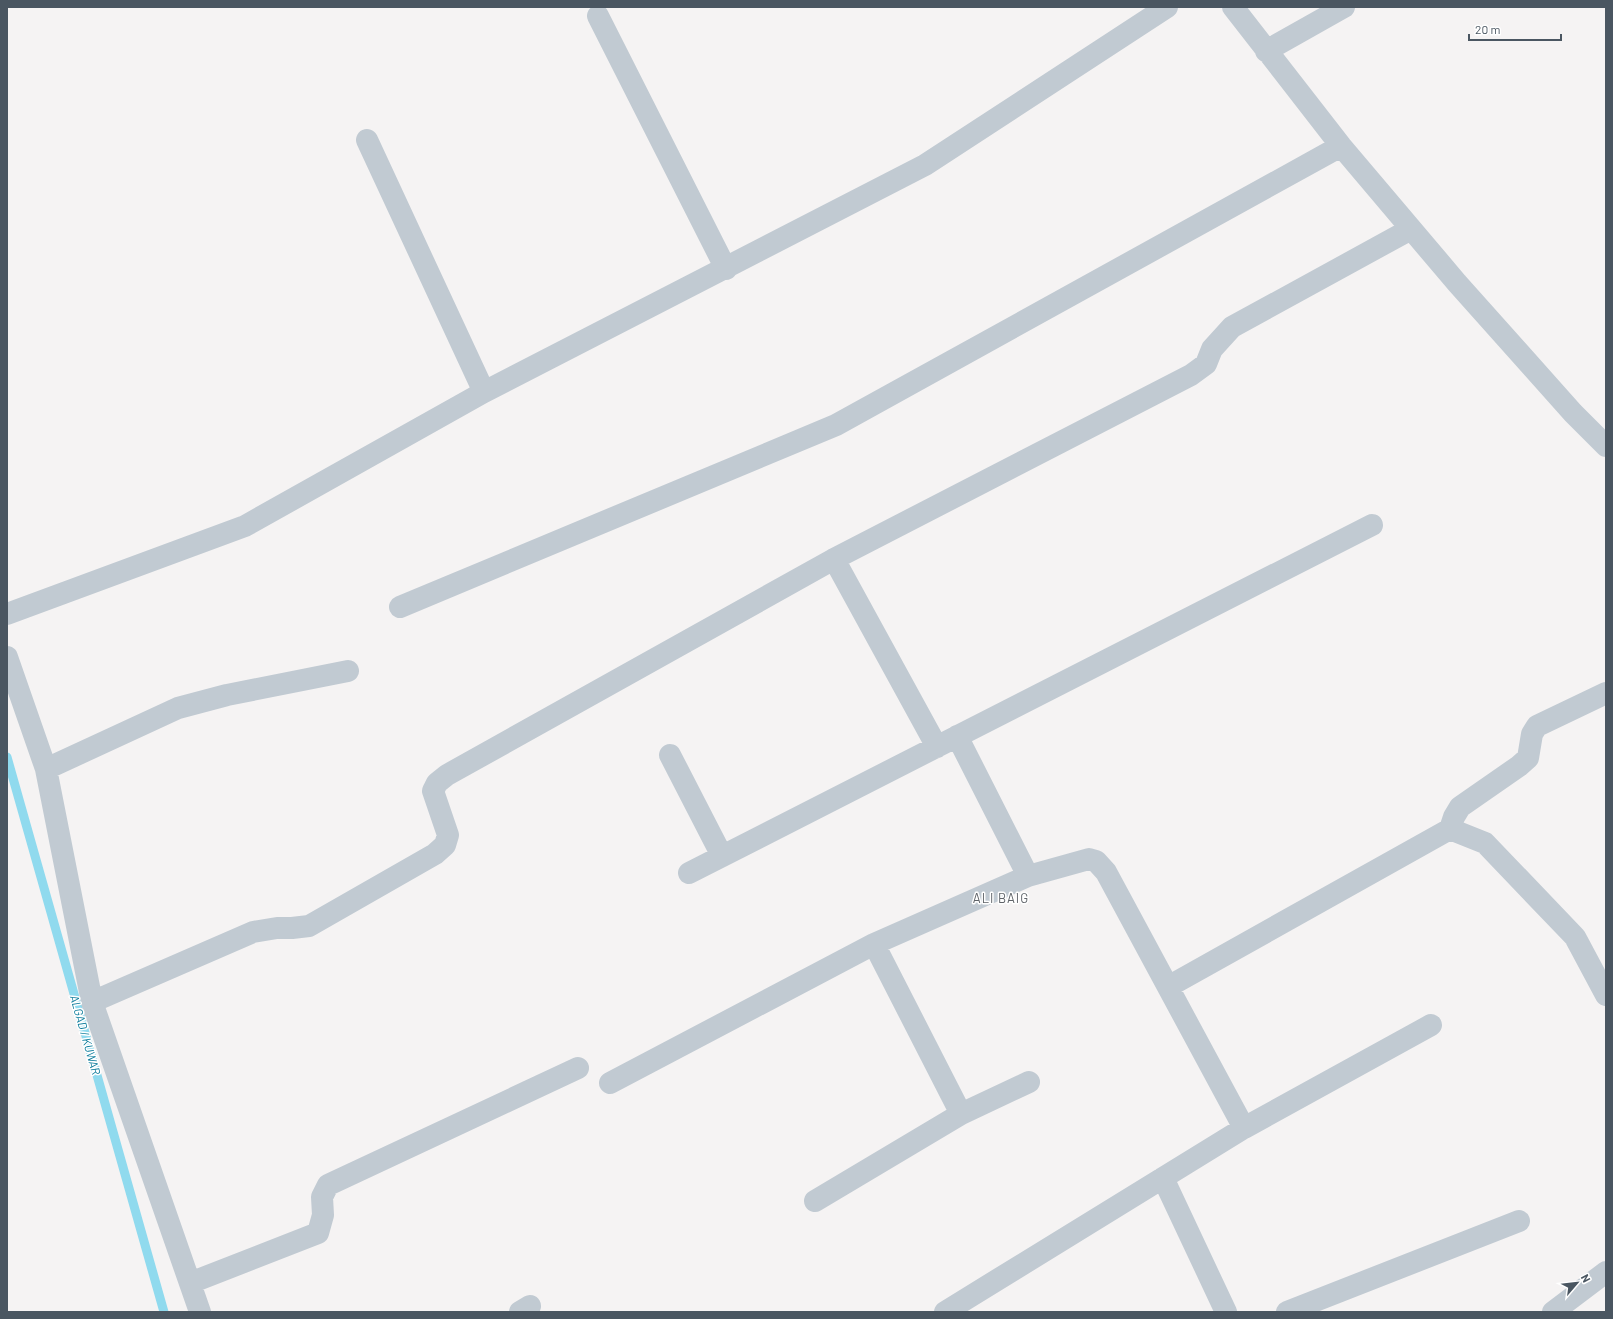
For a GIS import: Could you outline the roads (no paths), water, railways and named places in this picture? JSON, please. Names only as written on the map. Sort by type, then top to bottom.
[{"type":"street","points":[[7,614],[245,526],[484,392],[726,269],[925,165],[1167,7]]},
{"type":"street","points":[[1233,7],[1341,146],[1457,283],[1574,413],[1606,446]]},
{"type":"street","points":[[1266,51],[1344,7]]},
{"type":"street","points":[[598,16],[726,269]]},
{"type":"street","points":[[367,140],[484,392]]},
{"type":"street","points":[[400,607],[836,425],[1341,146]]},
{"type":"street","points":[[92,1002],[253,932],[276,928],[309,926],[435,854],[446,845],[448,835],[433,791],[437,783],[447,775],[834,559],[1191,375],[1206,364],[1212,349],[1232,327],[1411,228]]},
{"type":"street","points":[[689,873],[1372,525]]},
{"type":"street","points":[[834,559],[937,747]]},
{"type":"street","points":[[7,657],[46,769],[92,1002],[200,1312]]},
{"type":"street","points":[[46,769],[178,708],[227,695],[348,672]]},
{"type":"street","points":[[1173,984],[1450,829],[1454,817],[1460,807],[1519,766],[1528,758],[1532,734],[1537,726],[1606,694]]},
{"type":"street","points":[[957,736],[1028,876]]},
{"type":"street","points":[[670,754],[722,856]]},
{"type":"street","points":[[1450,829],[1485,843],[1575,937],[1606,995]]},
{"type":"street","points":[[610,1083],[874,944],[1028,876],[1089,859],[1096,861],[1106,872],[1244,1128]]},
{"type":"street","points":[[874,944],[961,1114]]},
{"type":"street","points":[[945,1312],[1244,1128],[1431,1025]]},
{"type":"street","points":[[190,1283],[318,1233],[323,1215],[322,1197],[328,1185],[578,1068]]},
{"type":"street","points":[[815,1201],[961,1114],[1029,1082]]},
{"type":"street","points":[[1164,1178],[1226,1312]]},
{"type":"street","points":[[1287,1312],[1519,1221]]},
{"type":"street","points":[[1553,1312],[1606,1272]]},
{"type":"waterway","name":"ALGAD / KUWAR","points":[[7,757],[164,1312]]},
{"type":"district","name":"ALI BAIG","points":[[1001,898]]}]
